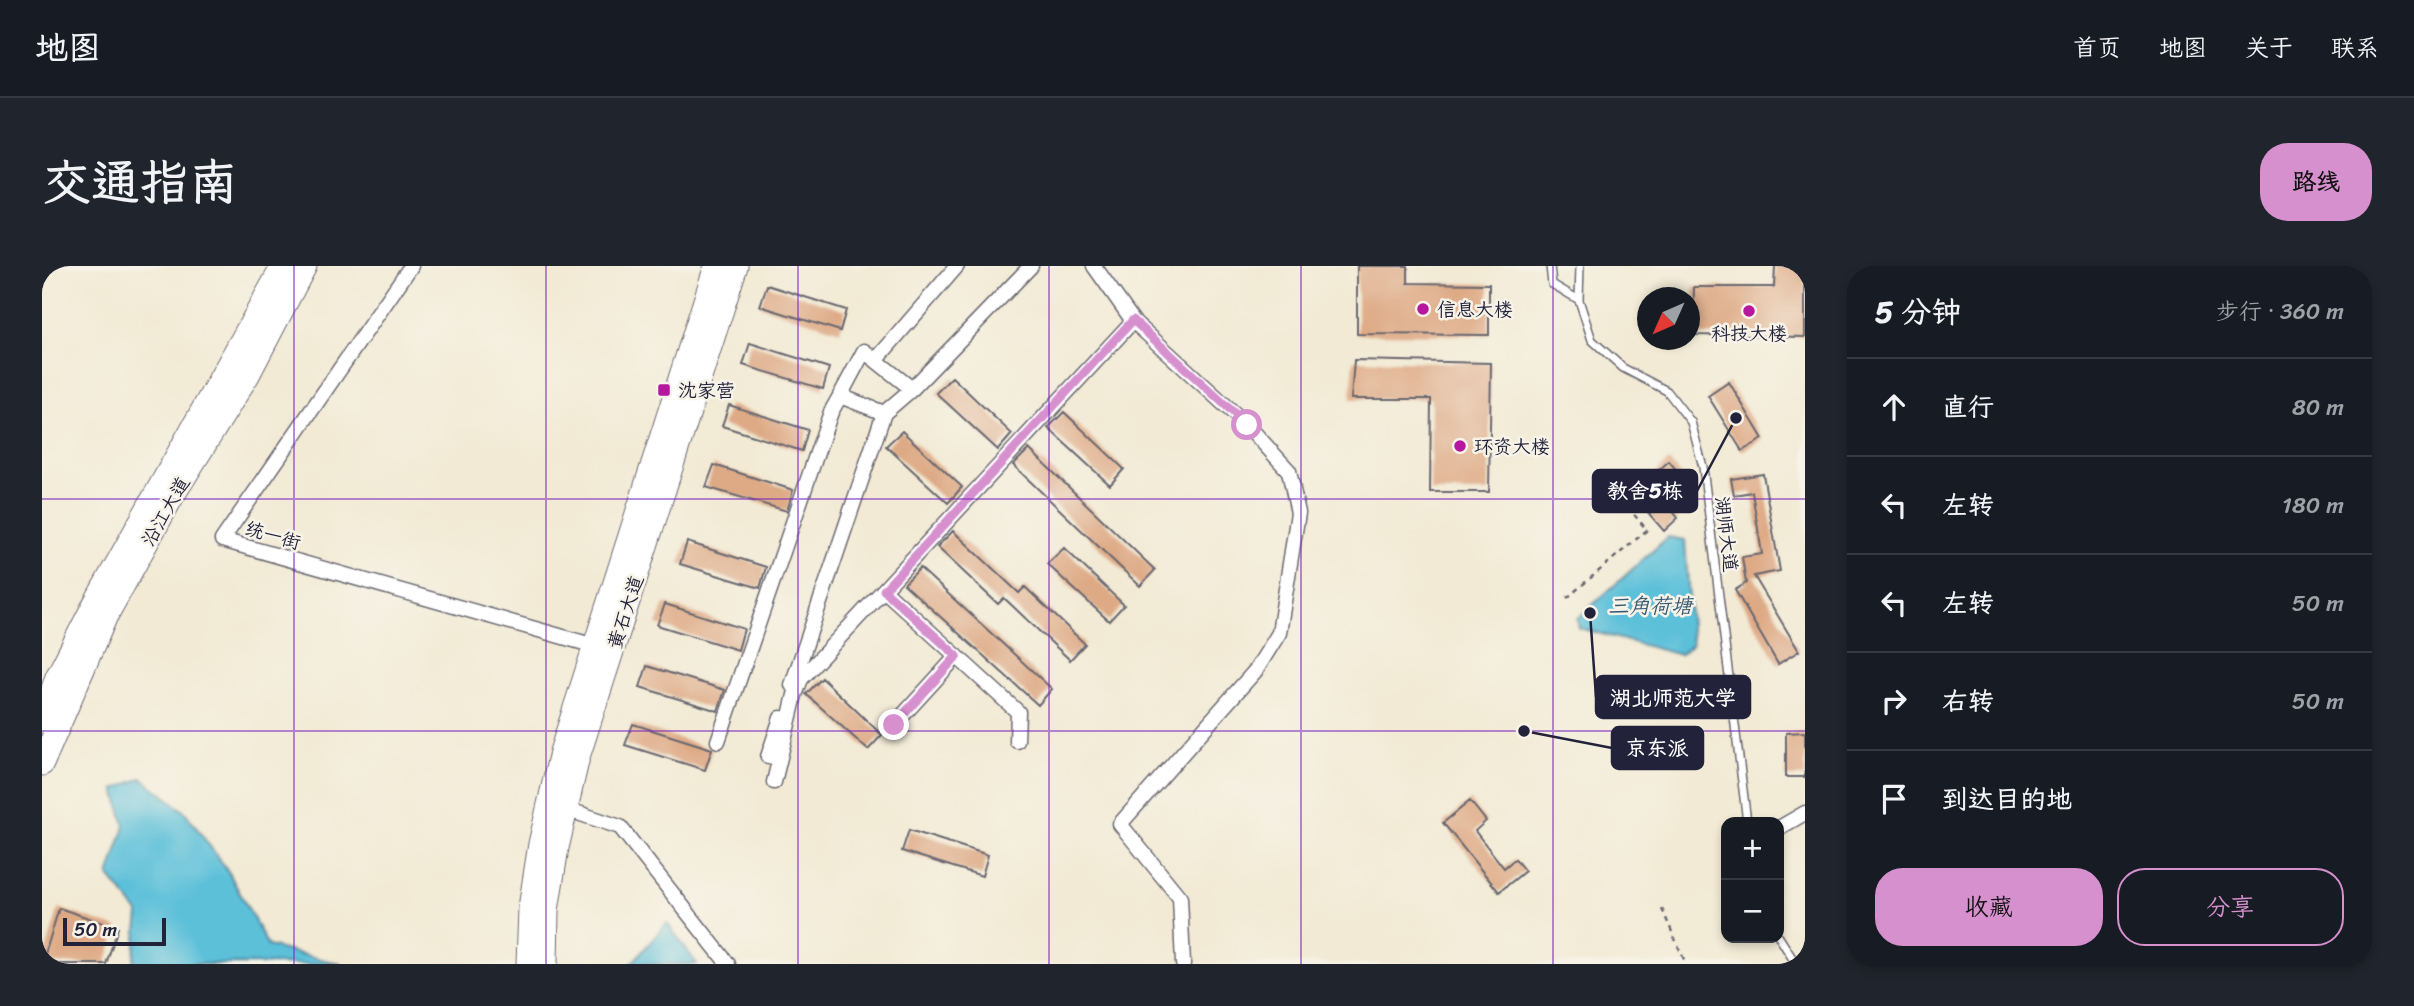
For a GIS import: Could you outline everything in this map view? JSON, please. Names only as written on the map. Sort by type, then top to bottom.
[{"type":"main road","name":"沿江大道","points":[[42,721],[58,677],[95,603],[283,266]]},
{"type":"main road","name":"沿江大道","points":[[42,764],[105,618],[172,497],[248,375],[305,266]]},
{"type":"main road","name":"黄石大道","points":[[546,964],[547,910],[557,848],[561,752],[716,266]]},
{"type":"main road","name":"黄石大道","points":[[528,964],[530,908],[540,844],[578,757],[736,266]]},
{"type":"street","name":"统一街","points":[[411,266],[222,540],[595,646]]},
{"type":"street","points":[[876,360],[957,266]]},
{"type":"street","points":[[768,757],[884,413],[912,389],[1031,266]]},
{"type":"street","points":[[1094,266],[1133,320],[1247,425],[1289,471],[1298,513],[1279,633],[1256,670],[1120,824],[1180,898],[1183,964]]},
{"type":"street","points":[[774,782],[801,679],[1133,320]]},
{"type":"street","points":[[718,741],[831,412],[864,351],[912,389]]},
{"type":"street","points":[[840,396],[884,413]]},
{"type":"street","points":[[884,590],[1018,712],[1017,741]]},
{"type":"street","points":[[894,725],[957,656]]},
{"type":"street","points":[[557,806],[620,827],[728,964]]},
{"type":"street","points":[[1784,825],[1805,813]]},
{"type":"lane","points":[[1550,266],[1552,284],[1579,300]]},
{"type":"lane","name":"湖师大道","points":[[1580,266],[1579,300],[1592,340],[1623,368],[1667,391],[1690,422],[1703,467],[1746,817]]},
{"type":"lane","points":[[1783,943],[1796,964]]},
{"type":"path","points":[[1567,598],[1647,530],[1605,480]]},
{"type":"path","points":[[1662,909],[1686,964]]},
{"type":"water","name":"三角荷塘","points":[[1668,537],[1685,540],[1692,644],[1680,655],[1579,628],[1577,619]]},
{"type":"water","points":[[142,778],[185,812],[229,873],[268,946],[341,964],[133,964],[139,914],[109,876],[125,826],[115,789]]},
{"type":"water","points":[[667,923],[697,964],[631,964]]},
{"type":"building","name":"信息大楼","points":[[1357,266],[1408,266],[1408,283],[1489,284],[1489,335],[1357,334]]},
{"type":"building","name":"科技大楼","points":[[1775,266],[1805,266],[1805,337],[1700,335],[1700,287],[1774,287]]},
{"type":"building","points":[[767,285],[846,310],[840,331],[760,306]]},
{"type":"building","points":[[750,343],[829,368],[823,389],[743,365]]},
{"type":"building","name":"环资大楼","points":[[1354,360],[1491,363],[1489,492],[1430,492],[1431,399],[1351,399]]},
{"type":"building","points":[[952,377],[1012,434],[998,450],[936,393]]},
{"type":"building","points":[[1729,382],[1763,439],[1742,451],[1708,396]]},
{"type":"building","points":[[729,405],[808,430],[802,451],[722,426]]},
{"type":"building","points":[[1064,412],[1124,469],[1110,485],[1048,428]]},
{"type":"building","points":[[902,431],[962,487],[948,503],[886,446]]},
{"type":"building","points":[[1029,449],[1155,570],[1140,586],[1013,465]]},
{"type":"building","points":[[1669,461],[1682,477],[1661,496],[1678,518],[1664,531],[1632,494]]},
{"type":"building","points":[[714,465],[793,490],[787,511],[706,487]]},
{"type":"building","points":[[1763,474],[1780,571],[1754,576],[1799,651],[1778,664],[1735,590],[1746,583],[1742,557],[1762,554],[1752,492],[1734,495],[1731,479]]},
{"type":"building","points":[[953,531],[1019,593],[1025,587],[1085,644],[1070,660],[1004,598],[998,604],[937,547]]},
{"type":"building","points":[[687,542],[766,567],[760,588],[680,564]]},
{"type":"building","points":[[1064,548],[1124,605],[1109,621],[1047,564]]},
{"type":"building","points":[[920,568],[1052,689],[1038,705],[904,584]]},
{"type":"building","points":[[665,604],[744,629],[738,650],[657,625]]},
{"type":"building","points":[[647,666],[725,690],[718,711],[640,687]]},
{"type":"building","points":[[822,678],[882,735],[868,750],[806,694]]},
{"type":"building","points":[[633,724],[712,749],[705,770],[625,745]]},
{"type":"building","points":[[1805,732],[1805,777],[1786,777],[1786,733]]},
{"type":"building","points":[[1470,801],[1486,821],[1475,831],[1504,868],[1515,859],[1525,871],[1499,892],[1443,823]]},
{"type":"building","points":[[909,830],[988,855],[982,876],[902,851]]},
{"type":"building","points":[[59,908],[118,928],[106,964],[42,964]]},
{"type":"place","name":"信息大楼","points":[[1423,309]]},
{"type":"place","name":"科技大楼","points":[[1749,311]]},
{"type":"place","name":"沈家营","points":[[664,390]]},
{"type":"place","name":"教舍5栋","points":[[1736,418]]},
{"type":"place","name":"环资大楼","points":[[1460,446]]},
{"type":"place","name":"湖北师范大学","points":[[1590,613]]},
{"type":"place","name":"京东派","points":[[1524,731]]},
{"type":"route","points":[[894,725],[957,656],[884,590],[1133,320],[1247,425]]}]
